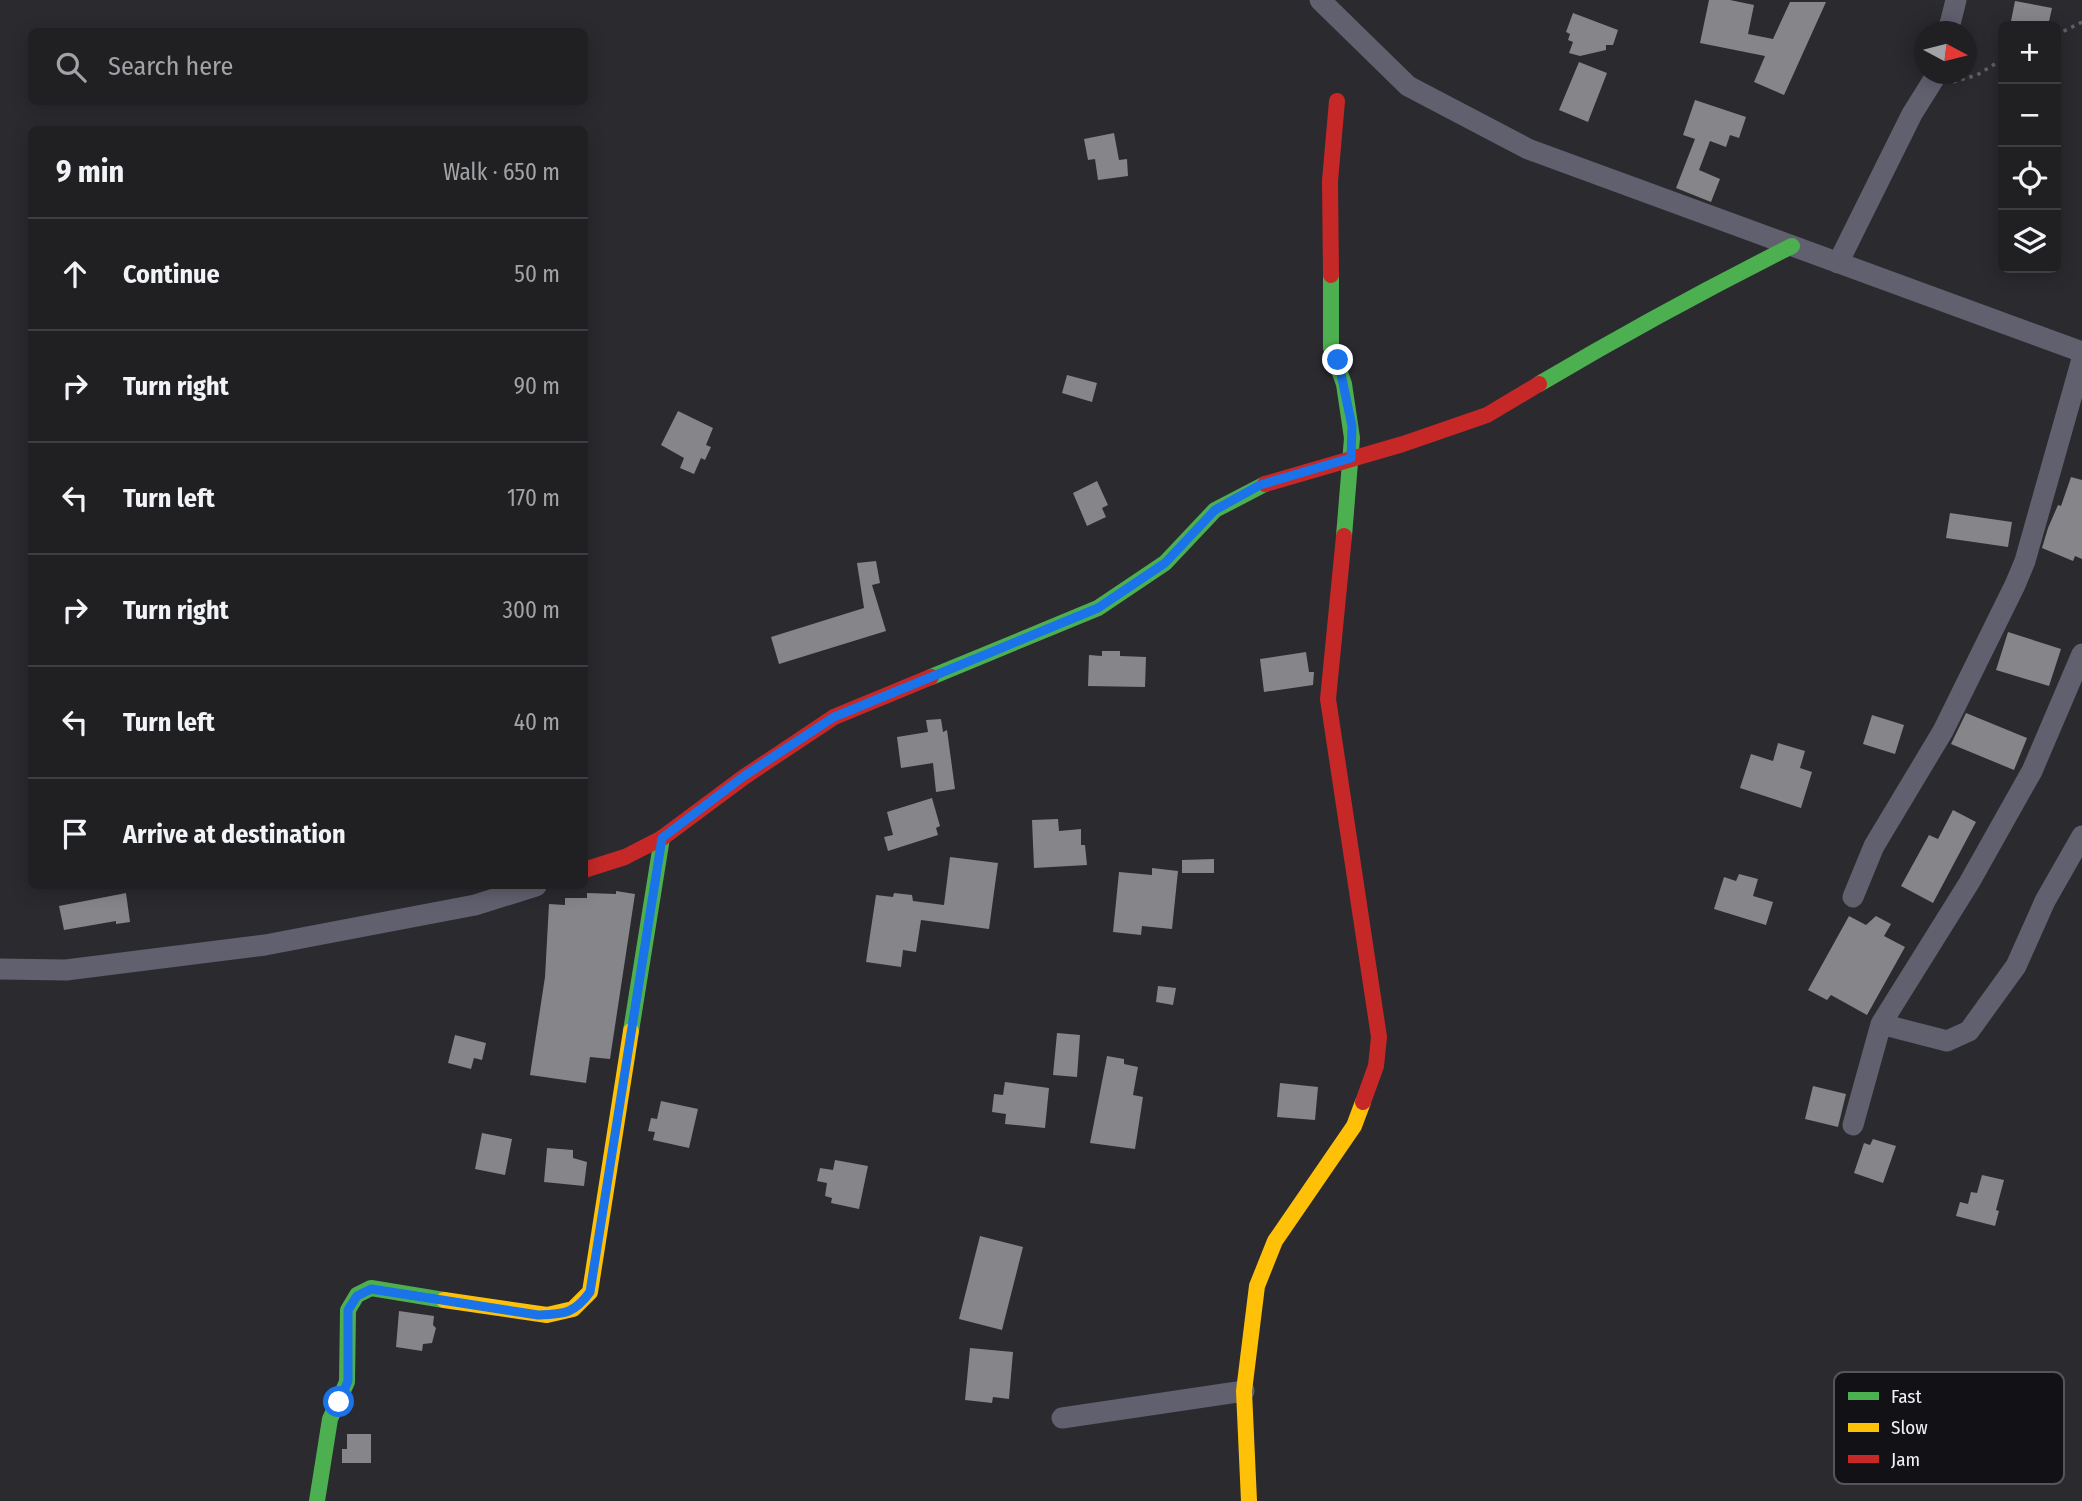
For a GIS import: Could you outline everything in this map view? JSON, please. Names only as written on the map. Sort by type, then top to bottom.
[{"type":"street","points":[[1320,0],[1408,86],[1528,149],[2082,352]]},
{"type":"street","points":[[1951,21],[1956,0]]},
{"type":"street","points":[[1838,263],[1912,114],[1931,84]]},
{"type":"street","points":[[1250,1501],[1244,1391],[1257,1286],[1275,1241],[1354,1125],[1376,1066],[1379,1037],[1328,699],[1352,426],[1338,360],[1331,348],[1330,181],[1337,101]]},
{"type":"street","points":[[588,869],[625,857],[662,838],[744,776],[834,717],[1098,608],[1165,563],[1215,510],[1260,485],[1403,444],[1487,415],[1622,335],[1792,246]]},
{"type":"street","points":[[1853,897],[1874,846],[1943,731],[2015,585],[2025,561],[2082,359]]},
{"type":"street","points":[[1853,1125],[1881,1024],[1969,883],[2032,771],[2082,654]]},
{"type":"street","points":[[1881,1024],[1947,1041],[1969,1031],[2016,966],[2045,901],[2082,836]]},
{"type":"street","points":[[317,1501],[330,1419],[348,1381],[348,1310],[357,1296],[371,1289],[538,1315],[564,1314],[580,1306],[590,1292],[662,838]]},
{"type":"street","points":[[0,969],[66,970],[265,945],[475,905],[526,889]]},
{"type":"street","points":[[1062,1418],[1244,1391]]},
{"type":"path","points":[[2061,32],[2082,22]]},
{"type":"path","points":[[1977,75],[1998,62]]},
{"type":"building","points":[[1709,0],[1730,0],[1754,5],[1748,34],[1773,39],[1790,2],[1826,2],[1784,95],[1754,82],[1765,56],[1700,43]]},
{"type":"building","points":[[2015,1],[2052,8],[2049,21],[2011,21]]},
{"type":"building","points":[[1573,13],[1618,30],[1613,45],[1606,45],[1606,50],[1580,56],[1569,53],[1573,42],[1568,40],[1570,34],[1566,32]]},
{"type":"building","points":[[1579,62],[1607,73],[1588,122],[1559,110]]},
{"type":"building","points":[[1695,100],[1746,117],[1739,138],[1730,135],[1726,147],[1710,141],[1699,170],[1720,179],[1711,202],[1676,188],[1695,139],[1683,135]]},
{"type":"building","points":[[1114,133],[1119,160],[1127,159],[1128,176],[1098,180],[1095,159],[1088,160],[1084,139]]},
{"type":"building","points":[[1067,375],[1097,383],[1092,402],[1062,393]]},
{"type":"building","points":[[678,411],[713,428],[706,445],[711,447],[705,460],[701,458],[694,474],[680,468],[684,458],[661,445]]},
{"type":"building","points":[[2071,477],[2082,480],[2082,559],[2075,556],[2073,561],[2042,548]]},
{"type":"building","points":[[1097,481],[1108,505],[1102,508],[1106,517],[1087,526],[1073,493]]},
{"type":"building","points":[[1950,513],[2012,522],[2008,547],[1946,538]]},
{"type":"building","points":[[876,561],[880,583],[872,585],[886,631],[779,664],[771,637],[864,608],[857,563]]},
{"type":"building","points":[[2008,632],[2061,649],[2049,686],[1996,670]]},
{"type":"building","points":[[1102,651],[1120,651],[1120,656],[1146,657],[1145,687],[1088,686],[1089,655],[1102,656]]},
{"type":"building","points":[[1306,652],[1309,672],[1314,672],[1313,685],[1264,692],[1260,659]]},
{"type":"building","points":[[1966,713],[2027,738],[2014,770],[1951,744]]},
{"type":"building","points":[[1872,715],[1904,725],[1895,754],[1863,744]]},
{"type":"building","points":[[941,719],[943,732],[947,730],[955,789],[936,792],[933,763],[901,768],[897,737],[928,732],[926,720]]},
{"type":"building","points":[[1778,743],[1805,751],[1800,768],[1812,772],[1801,808],[1740,788],[1751,754],[1773,761]]},
{"type":"building","points":[[932,798],[940,826],[936,828],[938,835],[888,851],[884,837],[893,835],[887,812]]},
{"type":"building","points":[[1953,810],[1976,822],[1933,903],[1901,886],[1929,835],[1938,839]]},
{"type":"building","points":[[1058,819],[1059,831],[1081,829],[1081,845],[1085,845],[1087,865],[1034,868],[1032,820]]},
{"type":"building","points":[[950,857],[998,863],[989,929],[921,920],[916,952],[903,950],[901,967],[866,962],[876,895],[912,895],[913,901],[944,905]]},
{"type":"building","points":[[1214,859],[1214,873],[1182,873],[1182,860]]},
{"type":"building","points":[[1152,868],[1178,871],[1172,929],[1142,926],[1141,935],[1113,932],[1119,872],[1152,875]]},
{"type":"building","points":[[1739,874],[1758,879],[1753,896],[1773,902],[1766,925],[1714,909],[1724,877],[1736,881]]},
{"type":"building","points":[[616,891],[635,894],[610,1059],[590,1057],[586,1083],[530,1075],[545,977],[549,904],[565,905],[565,898],[587,898],[587,893],[616,894]]},
{"type":"building","points":[[126,893],[130,922],[116,924],[116,921],[64,930],[59,906]]},
{"type":"building","points":[[1849,916],[1866,925],[1876,916],[1891,924],[1884,936],[1905,947],[1867,1015],[1831,995],[1827,1000],[1808,990]]},
{"type":"building","points":[[1158,986],[1176,988],[1173,1005],[1156,1002]]},
{"type":"building","points":[[1057,1033],[1080,1035],[1077,1077],[1053,1075]]},
{"type":"building","points":[[455,1035],[486,1043],[482,1060],[474,1058],[471,1069],[448,1063]]},
{"type":"building","points":[[1107,1056],[1124,1059],[1124,1064],[1138,1067],[1133,1095],[1143,1097],[1135,1149],[1090,1143]]},
{"type":"building","points":[[1005,1082],[1049,1088],[1045,1128],[1005,1124],[1006,1114],[992,1112],[994,1094],[1003,1095]]},
{"type":"building","points":[[1280,1083],[1318,1087],[1315,1120],[1277,1117]]},
{"type":"building","points":[[1813,1086],[1846,1094],[1838,1127],[1805,1119]]},
{"type":"building","points":[[661,1101],[698,1109],[689,1148],[653,1140],[655,1132],[648,1131],[651,1118],[657,1119]]},
{"type":"building","points":[[482,1133],[512,1139],[505,1175],[475,1169]]},
{"type":"building","points":[[1873,1139],[1896,1146],[1883,1183],[1854,1173],[1864,1143],[1870,1145]]},
{"type":"building","points":[[547,1148],[573,1150],[573,1158],[587,1162],[584,1186],[544,1182]]},
{"type":"building","points":[[835,1160],[868,1166],[859,1209],[831,1203],[832,1198],[825,1196],[827,1183],[817,1181],[820,1168],[833,1170]]},
{"type":"building","points":[[1982,1175],[2004,1180],[1995,1226],[1956,1216],[1960,1202],[1968,1204],[1971,1192],[1977,1193]]},
{"type":"building","points":[[980,1236],[1023,1247],[1002,1330],[959,1319]]},
{"type":"building","points":[[399,1311],[434,1316],[433,1325],[436,1328],[432,1343],[423,1344],[422,1351],[396,1347]]},
{"type":"building","points":[[970,1348],[1013,1352],[1009,1399],[993,1397],[992,1403],[965,1400]]},
{"type":"building","points":[[347,1434],[371,1434],[371,1463],[342,1463],[342,1449],[347,1449]]},
{"type":"traffic: fast","points":[[1539,384],[1664,313],[1792,246]]},
{"type":"traffic: fast","points":[[1331,275],[1331,348],[1344,384],[1352,438],[1344,536]]},
{"type":"traffic: fast","points":[[931,677],[1098,608],[1165,563],[1215,510],[1265,484]]},
{"type":"traffic: fast","points":[[631,1031],[662,838]]},
{"type":"traffic: fast","points":[[317,1501],[330,1419],[347,1382],[348,1310],[357,1295],[371,1288],[444,1300]]},
{"type":"traffic: slow","points":[[444,1300],[547,1315],[573,1309],[590,1292],[631,1031]]},
{"type":"traffic: slow","points":[[1249,1501],[1244,1391],[1257,1286],[1275,1241],[1354,1126],[1363,1102]]},
{"type":"traffic: jam","points":[[1331,275],[1330,181],[1337,101]]},
{"type":"traffic: jam","points":[[1265,484],[1403,444],[1487,415],[1539,384]]},
{"type":"traffic: jam","points":[[1344,536],[1328,699],[1379,1037],[1376,1066],[1363,1102]]},
{"type":"traffic: jam","points":[[588,869],[625,857],[662,838],[744,777],[834,717],[931,677]]},
{"type":"route","points":[[339,1402],[348,1381],[348,1310],[357,1296],[371,1289],[538,1315],[564,1314],[580,1306],[590,1292],[662,838],[744,776],[834,717],[1098,608],[1165,563],[1215,510],[1260,485],[1351,458],[1352,426],[1338,360]]}]
